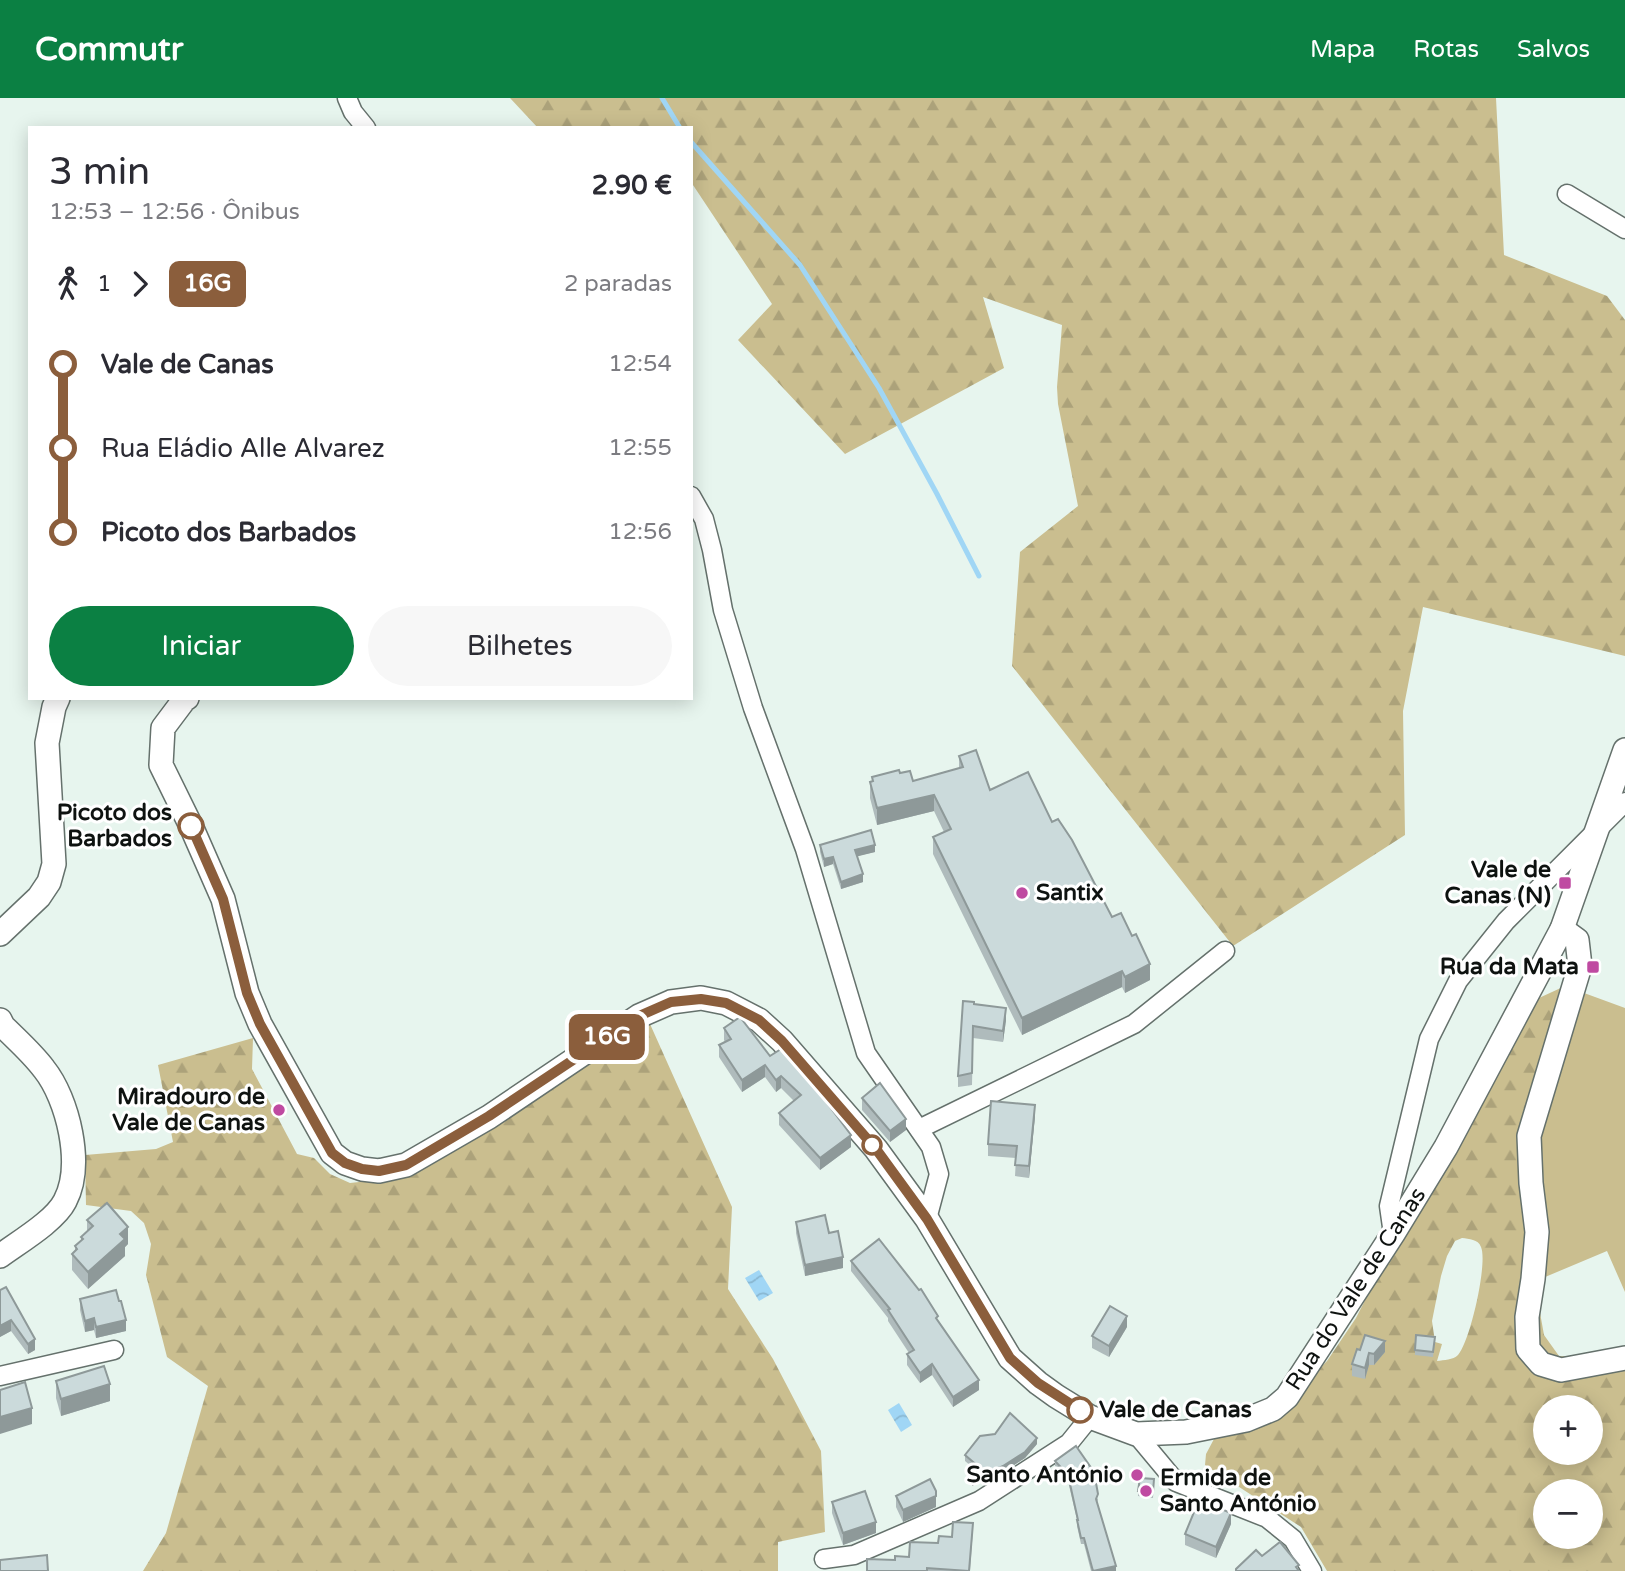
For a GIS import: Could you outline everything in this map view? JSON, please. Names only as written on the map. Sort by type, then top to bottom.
[{"type":"street","points":[[347,98],[353,112],[364,126]]},
{"type":"street","points":[[1567,194],[1625,229]]},
{"type":"street","points":[[693,500],[704,519],[723,610],[804,849],[866,1053],[931,1147],[939,1174],[927,1219]]},
{"type":"street","points":[[0,934],[39,897],[49,882],[54,864],[47,743],[57,700]]},
{"type":"street","name":"Rua do Vale de Canas","points":[[184,700],[163,728],[161,765],[223,899],[247,993],[260,1024],[332,1153],[345,1163],[362,1169],[379,1171],[406,1165],[489,1116],[639,1016],[671,1002],[701,999],[726,1003],[759,1020],[782,1041],[876,1149],[927,1219],[1010,1358],[1038,1383],[1090,1417],[1136,1434],[1186,1432],[1246,1420],[1280,1404],[1287,1397],[1446,1147],[1562,929],[1625,750]]},
{"type":"street","points":[[1393,1234],[1389,1206],[1429,1039],[1458,981],[1506,921],[1625,802]]},
{"type":"street","points":[[1562,929],[1577,940],[1580,966],[1529,1136],[1537,1232],[1527,1317],[1528,1349],[1541,1364],[1561,1370],[1625,1358]]},
{"type":"street","points":[[919,1129],[1134,1024],[1225,951]]},
{"type":"street","points":[[0,1020],[46,1070],[65,1107],[74,1144],[72,1179],[65,1202],[46,1222],[0,1256]]},
{"type":"street","points":[[0,1376],[114,1350]]},
{"type":"street","points":[[824,1559],[854,1555],[978,1501],[1069,1443],[1090,1417]]},
{"type":"street","points":[[1136,1434],[1176,1482],[1267,1518],[1293,1539],[1312,1571]]},
{"type":"green space","points":[[510,98],[1496,98],[1504,255],[1607,296],[1625,320],[1625,656],[1423,607],[1403,711],[1405,835],[1233,946],[1012,666],[1020,552],[1078,506],[1058,404],[1062,325],[983,297],[1004,368],[845,454],[738,340],[772,304],[693,185],[693,126],[536,126]]},
{"type":"green space","points":[[1565,986],[1625,1008],[1625,1292],[1607,1251],[1538,1280],[1530,1147]]},
{"type":"green space","points":[[1565,986],[1530,1147],[1539,1307],[1544,1335],[1559,1356],[1591,1357],[1625,1348],[1625,1571],[1327,1571],[1301,1527],[1205,1465],[1206,1454],[1214,1439],[1230,1425],[1308,1380],[1327,1361],[1356,1318],[1392,1247],[1523,1020],[1539,998]],"holes":[[[1470,1239],[1480,1244],[1483,1256],[1477,1302],[1468,1335],[1458,1355],[1437,1361],[1442,1344],[1435,1342],[1432,1321],[1441,1276],[1455,1241]]]},
{"type":"green space","points":[[650,1024],[732,1207],[728,1289],[773,1359],[821,1451],[825,1532],[778,1542],[778,1571],[143,1571],[166,1533],[208,1386],[167,1357],[146,1275],[151,1244],[144,1223],[131,1211],[86,1205],[85,1155],[156,1149],[173,1142],[158,1065],[253,1038],[252,1069],[297,1154],[314,1158],[330,1174],[350,1183],[386,1179],[491,1124]]},
{"type":"water","points":[[759,1270],[773,1293],[759,1301],[745,1278]]},
{"type":"water","points":[[899,1403],[912,1425],[901,1432],[888,1410]]},
{"type":"building","name":"Santix","points":[[976,750],[990,790],[1028,772],[1052,822],[1058,819],[1072,840],[1112,917],[1121,913],[1132,936],[1136,934],[1150,964],[1125,977],[1122,971],[1022,1018],[933,837],[951,829],[934,795],[877,808],[870,782],[873,781],[872,777],[899,770],[900,773],[910,771],[913,781],[963,767],[959,756]]},
{"type":"building","points":[[871,830],[875,845],[855,850],[863,874],[841,882],[833,857],[824,859],[820,845]]},
{"type":"building","points":[[963,1001],[1006,1008],[1003,1031],[973,1026],[972,1073],[958,1076]]},
{"type":"building","points":[[740,1017],[770,1056],[781,1049],[851,1135],[820,1158],[779,1113],[801,1095],[781,1076],[776,1080],[765,1065],[742,1080],[719,1045],[731,1039],[724,1028]]},
{"type":"building","points":[[880,1083],[906,1119],[890,1131],[862,1098]]},
{"type":"building","points":[[991,1101],[1035,1105],[1029,1166],[1015,1165],[1017,1146],[988,1144]]},
{"type":"building","points":[[107,1203],[128,1227],[120,1234],[125,1239],[88,1272],[72,1254],[77,1249],[75,1246],[83,1239],[81,1237],[93,1226],[87,1220]]},
{"type":"building","points":[[825,1215],[829,1233],[838,1231],[843,1257],[805,1265],[796,1222]]},
{"type":"building","points":[[879,1239],[919,1290],[921,1289],[938,1316],[936,1318],[979,1380],[953,1397],[932,1364],[920,1373],[907,1354],[914,1350],[888,1310],[890,1309],[851,1261]]},
{"type":"building","points":[[6,1287],[35,1339],[28,1344],[11,1320],[0,1326],[0,1290]]},
{"type":"building","points":[[116,1290],[126,1320],[96,1327],[94,1318],[85,1321],[80,1299]]},
{"type":"building","points":[[1110,1306],[1127,1316],[1109,1346],[1092,1336]]},
{"type":"building","points":[[1365,1335],[1385,1341],[1374,1354],[1369,1353],[1365,1368],[1352,1364]]},
{"type":"building","points":[[1416,1335],[1435,1337],[1433,1352],[1415,1350]]},
{"type":"building","points":[[104,1366],[110,1384],[61,1399],[56,1381]]},
{"type":"building","points":[[25,1382],[32,1408],[0,1417],[0,1390]]},
{"type":"building","points":[[1010,1413],[1037,1438],[1025,1452],[972,1481],[979,1467],[965,1455],[980,1436],[995,1434]]},
{"type":"building","points":[[1076,1446],[1094,1472],[1098,1494],[1096,1499],[1116,1566],[1093,1571],[1084,1538],[1081,1538],[1068,1475],[1055,1461]]},
{"type":"building","points":[[1140,1478],[1154,1479],[1153,1492],[1138,1491]]},
{"type":"building","points":[[930,1479],[936,1496],[903,1510],[896,1496]]},
{"type":"building","points":[[865,1491],[876,1522],[843,1533],[832,1502]]},
{"type":"building","points":[[1199,1500],[1231,1513],[1216,1547],[1185,1534]]},
{"type":"building","points":[[953,1522],[973,1523],[969,1571],[927,1568],[927,1571],[867,1571],[867,1559],[895,1560],[895,1556],[909,1557],[910,1542],[938,1543],[939,1536],[952,1537]]},
{"type":"building","points":[[1280,1542],[1299,1565],[1296,1567],[1299,1571],[1236,1571],[1256,1550],[1262,1556]]},
{"type":"building","points":[[47,1555],[48,1571],[0,1571],[0,1560]]},
{"type":"waterway","points":[[662,98],[679,126]]},
{"type":"waterway","points":[[693,144],[800,265],[879,388],[979,576]]},
{"type":"bus line","name":"16G","points":[[191,826],[223,899],[247,993],[260,1024],[332,1153],[345,1163],[379,1171],[406,1165],[489,1116],[639,1016],[671,1002],[701,999],[726,1003],[759,1020],[782,1041],[876,1149],[927,1219],[1010,1358],[1038,1383],[1080,1410]]},
{"type":"place","name":"Picoto dos Barbados","points":[[191,826]]},
{"type":"place","name":"Vale de Canas (N)","points":[[1565,883]]},
{"type":"place","name":"Santix","points":[[1022,893]]},
{"type":"place","name":"Rua da Mata","points":[[1593,967]]},
{"type":"place","name":"Miradouro de Vale de Canas","points":[[279,1110]]},
{"type":"place","name":"Vale de Canas","points":[[1080,1410]]},
{"type":"place","name":"Santo António","points":[[1137,1475]]},
{"type":"place","name":"Ermida de Santo António","points":[[1146,1491]]}]
